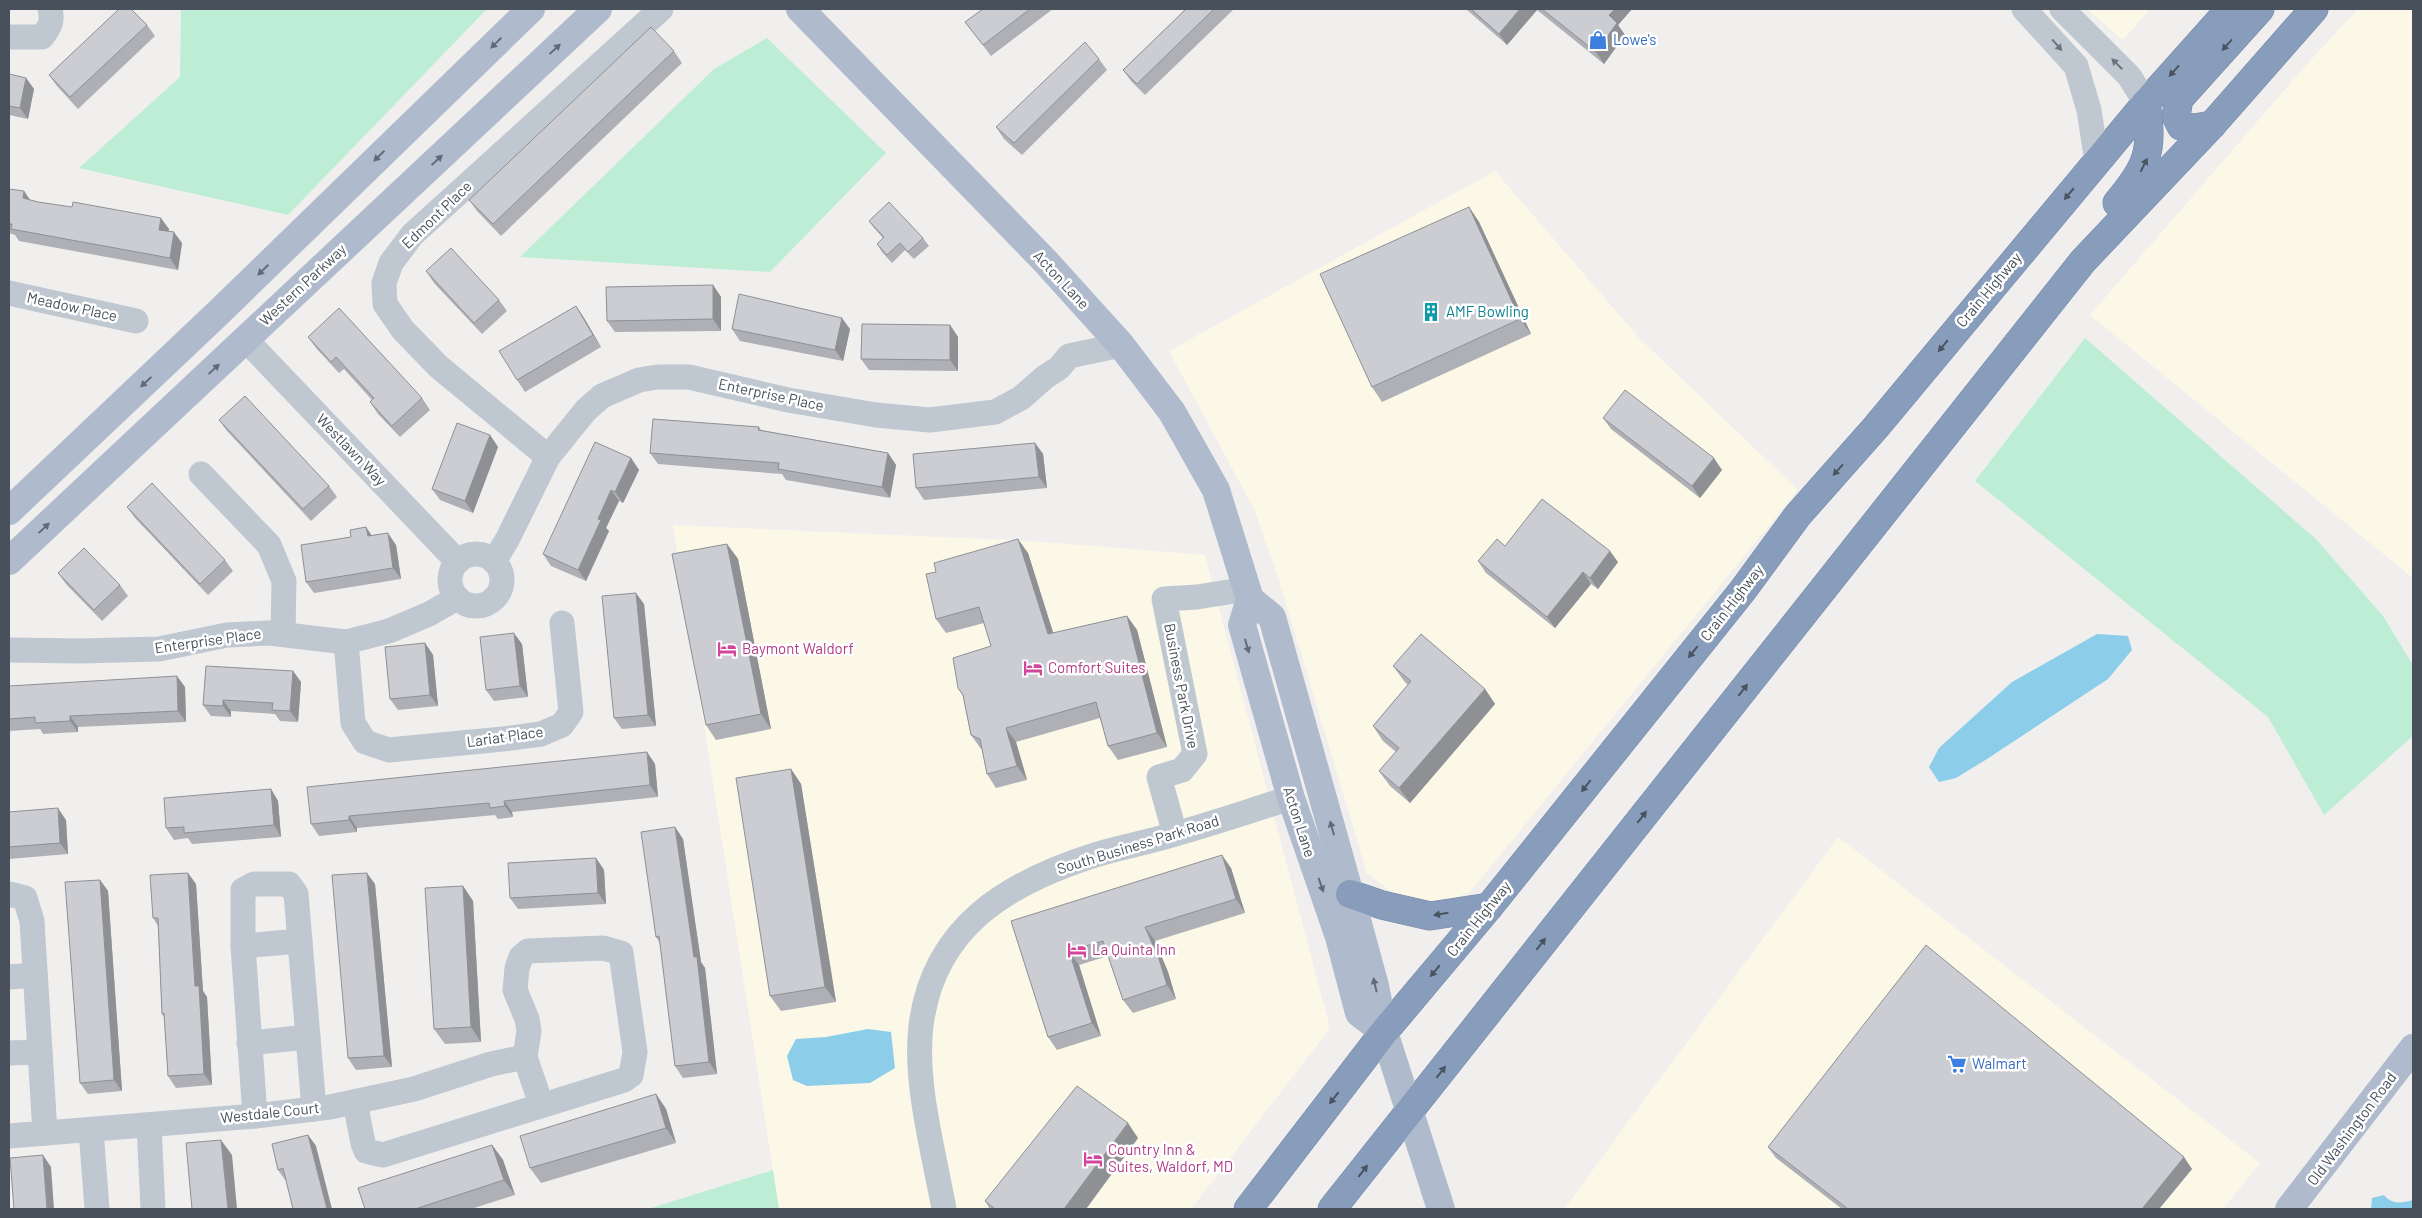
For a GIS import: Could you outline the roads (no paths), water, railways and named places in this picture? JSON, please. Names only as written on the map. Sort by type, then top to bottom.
[{"type":"highway","name":"Crain Highway","points":[[1248,1209],[1384,1032],[1489,907],[1743,590],[1798,515],[1876,427],[2146,103],[2230,9]]},
{"type":"highway","points":[[2212,124],[2194,128],[2181,126],[2176,116],[2179,99],[2260,9]]},
{"type":"highway","points":[[1332,1209],[2083,261],[2212,124],[2314,9]]},
{"type":"highway","points":[[1940,442],[1958,400],[1978,368],[2022,318],[2136,180],[2147,158],[2150,142],[2146,103]]},
{"type":"highway","points":[[1350,894],[1382,905],[1430,916],[1489,907]]},
{"type":"main road","points":[[9,511],[216,315],[531,9]]},
{"type":"main road","name":"Western Parkway","points":[[9,561],[598,9]]},
{"type":"main road","name":"Acton Lane","points":[[800,9],[1046,262],[1121,345],[1172,412],[1216,490],[1249,594],[1272,617],[1375,986],[1384,1032],[1411,1110],[1441,1209]]},
{"type":"main road","name":"Acton Lane","points":[[1249,594],[1242,625],[1291,798],[1339,937],[1359,1013],[1384,1032]]},
{"type":"main road","name":"Old Washington Road","points":[[2289,1209],[2413,1048]]},
{"type":"street","points":[[9,37],[42,37],[49,28],[52,19],[50,9]]},
{"type":"street","name":"Edmont Place","points":[[548,457],[439,367],[403,330],[386,304],[384,283],[391,263],[412,234],[660,9]]},
{"type":"street","points":[[2024,9],[2076,66],[2089,110],[2097,162]]},
{"type":"street","points":[[2062,9],[2129,76],[2146,103]]},
{"type":"street","name":"Meadow Place","points":[[9,293],[136,321]]},
{"type":"street","name":"Westlawn Way","points":[[245,340],[457,561]]},
{"type":"street","name":"Enterprise Place","points":[[494,561],[507,540],[548,457],[586,410],[602,396],[638,380],[657,377],[689,377],[788,400],[876,414],[930,420],[995,412],[1021,398],[1045,377],[1059,368],[1070,356],[1121,345]]},
{"type":"street","points":[[201,474],[269,545],[284,581],[283,634]]},
{"type":"street","points":[[471,554],[480,554],[494,561],[501,575],[499,592],[494,598],[480,606],[472,606],[457,598],[452,592],[450,576],[457,561],[471,554]]},
{"type":"street","name":"Business Park Drive","points":[[1176,834],[1159,777],[1182,770],[1195,754],[1164,599],[1249,594]]},
{"type":"street","name":"Enterprise Place","points":[[9,650],[159,649],[227,635],[283,634],[346,642],[390,631],[429,614],[457,598]]},
{"type":"street","name":"Lariat Place","points":[[346,642],[353,723],[364,742],[389,750],[503,740],[552,731],[562,725],[571,712],[562,623]]},
{"type":"street","name":"South Business Park Road","points":[[944,1209],[919,1070],[921,1026],[932,978],[946,952],[962,930],[1006,892],[1051,871],[1095,855],[1176,834],[1291,798]]},
{"type":"street","points":[[255,1116],[243,946],[243,890],[254,884],[289,884],[296,894],[314,1109]]},
{"type":"street","points":[[9,894],[25,898],[32,921],[45,1133]]},
{"type":"street","points":[[243,946],[300,941]]},
{"type":"street","points":[[354,1102],[362,1143],[366,1150],[383,1155],[541,1104],[624,1080],[631,1075],[635,1052],[621,953],[603,948],[537,950],[528,951],[521,957],[517,968],[515,990],[527,1019],[529,1031],[525,1057],[541,1104]]},
{"type":"street","points":[[9,976],[35,975]]},
{"type":"street","points":[[249,1043],[308,1037]]},
{"type":"street","points":[[9,1053],[40,1052]]},
{"type":"street","name":"Westdale Court","points":[[9,1136],[255,1116],[314,1109],[414,1088],[491,1064],[525,1057]]},
{"type":"street","points":[[148,1125],[153,1209]]},
{"type":"street","points":[[92,1130],[97,1209]]},
{"type":"water","points":[[2097,634],[2128,636],[2132,650],[2108,679],[1956,778],[1939,782],[1929,767],[1939,748],[2012,682]]},
{"type":"water","points":[[868,1029],[891,1032],[895,1068],[870,1083],[807,1086],[793,1080],[787,1056],[796,1039],[826,1037]]},
{"type":"water","points":[[2384,1195],[2394,1202],[2413,1200],[2413,1209],[2371,1209],[2372,1198]]},
{"type":"place","name":"Lowe's","points":[[1598,40]]},
{"type":"place","name":"AMF Bowling","points":[[1431,312]]},
{"type":"place","name":"Baymont Waldorf","points":[[727,649]]},
{"type":"place","name":"Comfort Suites","points":[[1033,668]]},
{"type":"place","name":"La Quinta Inn","points":[[1077,950]]},
{"type":"place","name":"Walmart","points":[[1957,1064]]},
{"type":"place","name":"Country Inn & Suites, Waldorf, MD","points":[[1093,1159]]}]
